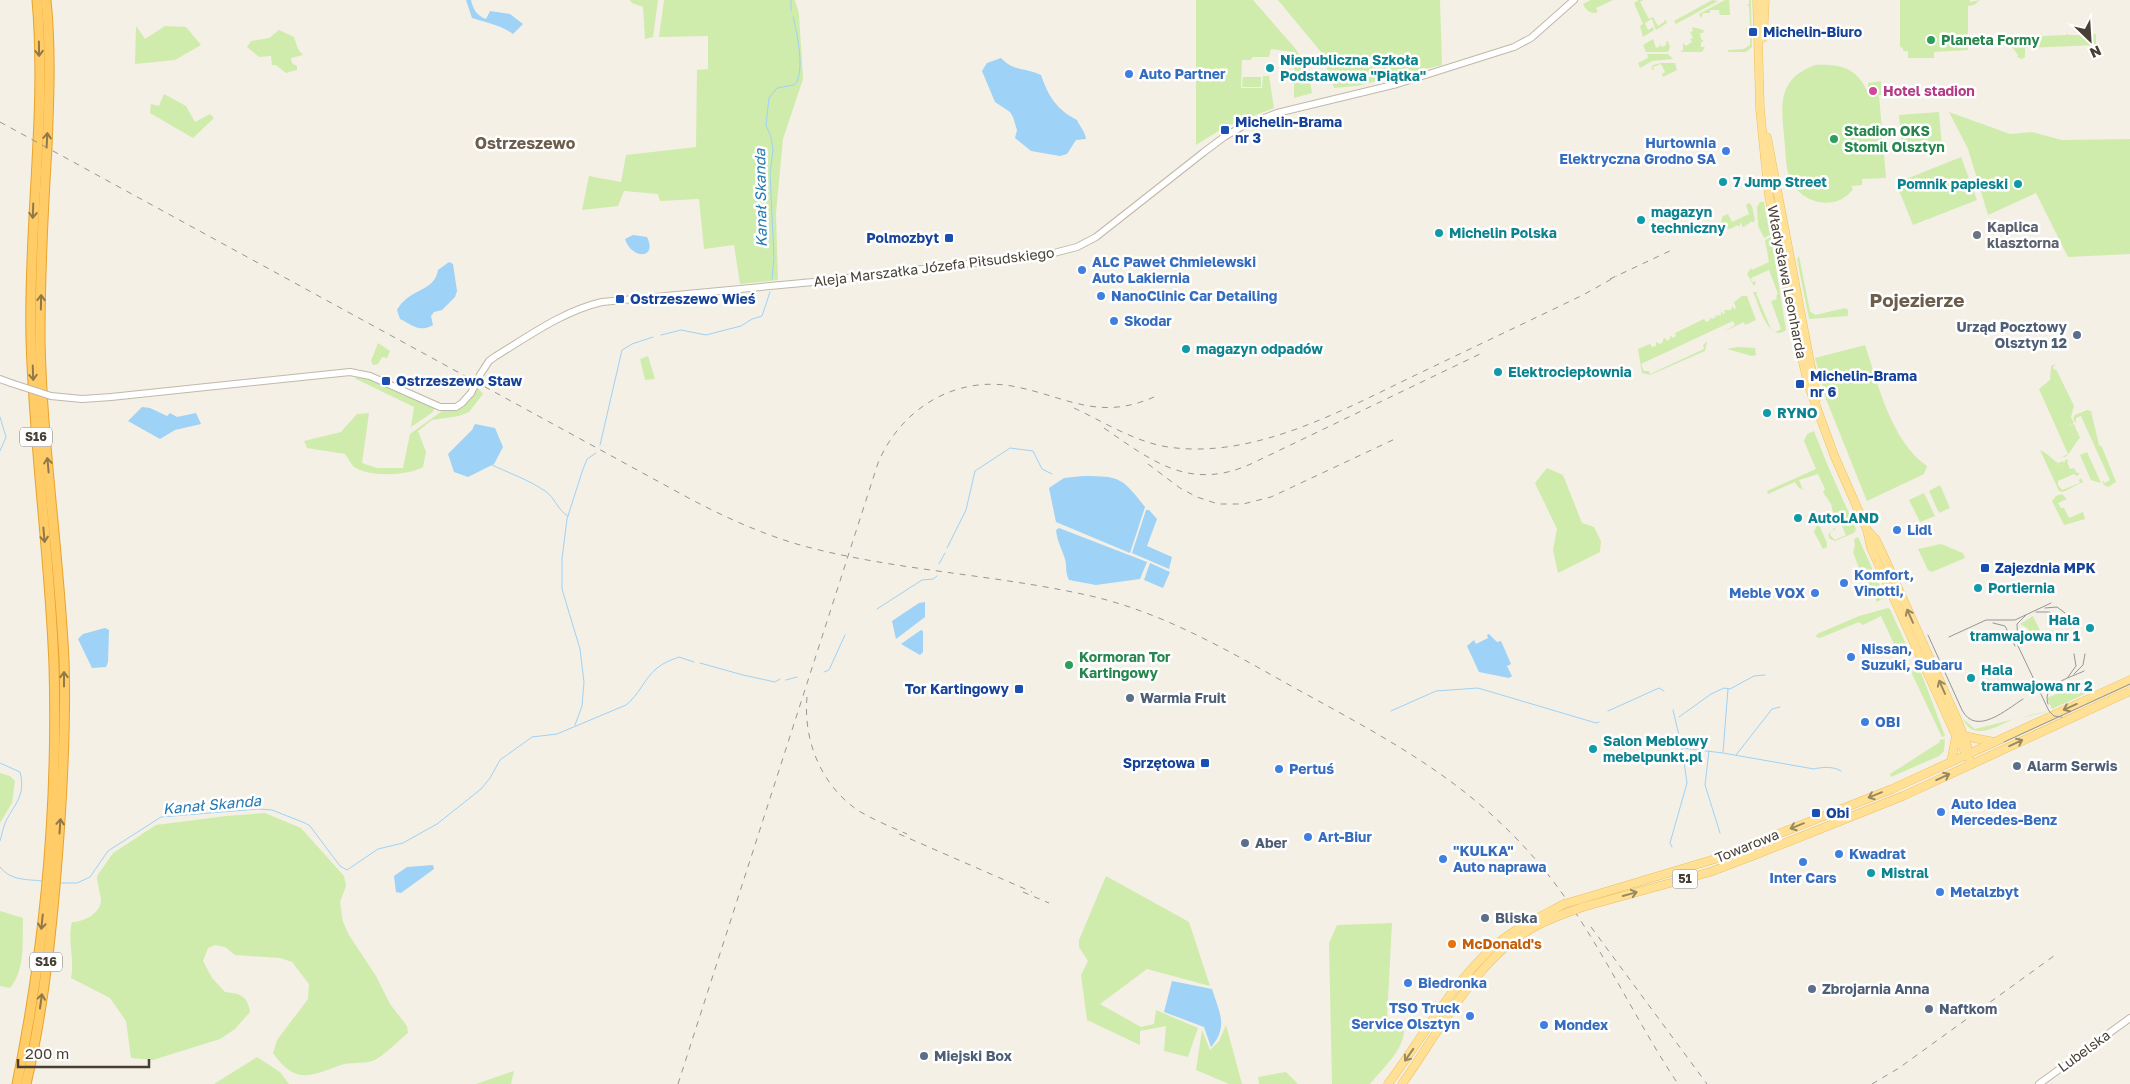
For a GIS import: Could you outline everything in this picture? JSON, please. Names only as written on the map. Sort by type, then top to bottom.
[{"type":"highway","name":"S16","points":[[17,1084],[52,875],[54,663],[38,468],[30,294],[39,107],[37,0]]},
{"type":"highway","name":"S16","points":[[26,1084],[34,1050],[62,795],[64,663],[40,338],[42,241],[50,75],[46,0]]},
{"type":"main road","name":"Władysława Leonharda","points":[[1758,0],[1760,109],[1769,196],[1804,369],[1834,455],[1867,530],[1876,540],[1885,559],[1972,764]]},
{"type":"main road","name":"Władysława Leonharda","points":[[1765,0],[1763,62],[1767,138],[1815,382],[1819,412]]},
{"type":"main road","name":"Towarowa","points":[[1388,1084],[1454,991],[1488,952],[1516,930],[1564,904],[1715,859],[1886,791],[2130,680]]},
{"type":"main road","name":"Towarowa","points":[[1402,1084],[1463,996],[1494,958],[1521,935],[1542,923],[1583,907],[1710,872],[1738,862],[1894,799],[2130,692]]},
{"type":"main road","points":[[1951,762],[1960,736],[1994,742]]},
{"type":"main road","points":[[1651,888],[1648,884],[1652,879]]},
{"type":"street","name":"Aleja Marszałka Józefa Piłsudskiego","points":[[0,378],[51,396],[82,399],[350,372],[370,376],[440,407],[456,406],[462,403],[471,393],[489,361],[563,316],[585,306],[613,301],[766,287],[1050,254],[1077,246],[1107,229],[1204,152],[1243,126],[1277,113],[1397,84],[1514,47],[1532,38],[1574,0]]},
{"type":"street","name":"Lubelska","points":[[2039,1084],[2130,1018]]},
{"type":"green space","points":[[630,0],[658,0],[653,37],[645,39],[643,7],[632,3]]},
{"type":"green space","points":[[664,0],[795,0],[799,14],[803,79],[783,139],[776,213],[778,280],[740,284],[734,245],[704,249],[699,199],[660,201],[658,194],[624,191],[618,206],[582,210],[589,176],[621,182],[626,155],[696,147],[697,70],[708,69],[708,36],[659,37]]},
{"type":"green space","points":[[1196,0],[1253,0],[1294,47],[1307,65],[1312,93],[1294,98],[1294,52],[1271,49],[1269,57],[1252,57],[1251,60],[1242,60],[1241,88],[1262,88],[1263,76],[1269,76],[1274,108],[1225,127],[1196,145]]},
{"type":"green space","points":[[1278,0],[1440,0],[1442,65],[1357,86],[1334,88],[1321,52]]},
{"type":"green space","points":[[1591,0],[1613,0],[1596,8],[1598,12],[1593,13],[1587,10],[1583,4]]},
{"type":"green space","points":[[1643,0],[1640,2],[1649,19],[1653,17],[1658,26],[1665,19],[1667,23],[1656,30],[1652,19],[1645,23],[1648,30],[1653,27],[1654,30],[1643,37],[1640,26],[1643,24],[1634,3]]},
{"type":"green space","points":[[1712,0],[1718,1],[1676,24],[1674,21]]},
{"type":"green space","points":[[1725,0],[1729,0],[1730,15],[1720,15],[1719,10],[1710,10],[1710,13],[1703,13],[1701,18],[1699,14]]},
{"type":"green space","points":[[1749,0],[1751,0],[1752,47],[1746,52],[1728,52],[1728,50],[1744,49],[1750,45],[1750,33],[1747,33],[1746,28],[1750,27],[1749,6],[1746,5],[1749,4]]},
{"type":"green space","points":[[1900,0],[1970,0],[1970,2],[1980,0],[1974,5],[1968,6],[1968,50],[1934,52],[1934,58],[1908,58],[1908,51],[1903,51],[1903,48],[1900,47]]},
{"type":"green space","points":[[136,26],[145,39],[165,26],[186,27],[201,45],[175,60],[135,64]]},
{"type":"green space","points":[[1692,27],[1704,30],[1703,33],[1700,33],[1701,39],[1704,41],[1701,42],[1701,47],[1705,47],[1702,52],[1680,52],[1683,50],[1683,43],[1686,46],[1692,42],[1690,39],[1693,38],[1690,32],[1693,31]]},
{"type":"green space","points":[[279,30],[294,37],[298,49],[303,55],[291,58],[292,63],[297,66],[297,70],[286,73],[276,65],[272,65],[271,56],[259,57],[247,47],[251,41],[269,38]]},
{"type":"green space","points":[[2084,31],[2087,31],[2087,35],[2096,34],[2096,45],[2025,48],[2025,57],[2022,59],[2017,57],[2018,55],[2005,38],[2040,36],[2041,33],[2042,36],[2066,35],[2068,33],[2068,35],[2084,35]]},
{"type":"green space","points":[[1653,39],[1656,48],[1660,44],[1662,47],[1666,45],[1668,41],[1670,47],[1668,52],[1646,52],[1643,45]]},
{"type":"green space","points":[[1647,54],[1668,54],[1673,59],[1652,61],[1640,68],[1638,63],[1648,58]]},
{"type":"green space","points":[[1661,63],[1675,63],[1677,70],[1663,77],[1662,74],[1665,72],[1661,64],[1653,67],[1654,70],[1651,69],[1653,65]]},
{"type":"green space","name":"Stadion OKS Stomil Olsztyn","points":[[1815,65],[1833,65],[1847,69],[1859,78],[1868,93],[1868,83],[1881,81],[1882,95],[1879,95],[1886,178],[1862,179],[1862,185],[1851,186],[1853,189],[1846,196],[1830,203],[1813,200],[1805,196],[1792,183],[1787,170],[1782,109],[1784,98],[1787,88],[1793,79],[1802,71]]},
{"type":"green space","points":[[1243,77],[1261,77],[1261,87],[1242,87]]},
{"type":"green space","points":[[164,94],[186,106],[195,122],[210,114],[214,118],[193,138],[150,113],[151,104],[159,106]]},
{"type":"green space","points":[[1939,112],[1942,147],[1902,150],[1899,115]]},
{"type":"green space","points":[[1949,112],[2010,134],[2032,132],[2062,140],[2130,139],[2130,254],[2068,257],[2036,193],[1988,215],[1968,149]]},
{"type":"green space","points":[[1961,157],[1977,200],[1913,225],[1896,183]]},
{"type":"green space","points":[[1760,202],[1764,202],[1770,235],[1764,238],[1758,226],[1757,207]]},
{"type":"green space","points":[[1749,203],[1752,206],[1755,220],[1753,223],[1752,221],[1747,225],[1745,223],[1746,226],[1743,227],[1740,222],[1740,227],[1738,225],[1730,229],[1725,228],[1721,221],[1723,216],[1728,214],[1732,222],[1749,214],[1746,205]]},
{"type":"green space","points":[[1771,237],[1786,330],[1780,333],[1775,332],[1781,329],[1771,301],[1777,299],[1776,296],[1778,294],[1769,270],[1751,278],[1752,282],[1755,281],[1756,283],[1754,286],[1747,274],[1751,268],[1752,270],[1769,262],[1765,240]]},
{"type":"green space","points":[[1799,256],[1810,311],[1815,315],[1845,308],[1848,310],[1848,316],[1809,319],[1797,259]]},
{"type":"green space","points":[[1753,292],[1758,292],[1756,293],[1771,329],[1761,313]]},
{"type":"green space","points":[[1742,296],[1747,296],[1756,320],[1745,325],[1744,322],[1723,332],[1735,325],[1733,321],[1641,364],[1644,371],[1649,371],[1650,374],[1704,349],[1703,345],[1707,341],[1705,351],[1650,375],[1642,373],[1638,349],[1650,344],[1652,347],[1656,346],[1656,342],[1660,344],[1665,338],[1667,341],[1670,339],[1670,335],[1673,338],[1676,336],[1675,333],[1704,319],[1706,322],[1710,320],[1710,317],[1712,319],[1716,317],[1715,314],[1717,316],[1721,315],[1721,311],[1723,314],[1725,313],[1724,310],[1731,310],[1732,306],[1734,309],[1736,308],[1734,302]]},
{"type":"green space","points":[[378,343],[390,351],[387,358],[382,357],[378,364],[373,365],[371,361]]},
{"type":"green space","points":[[1865,345],[1887,411],[1895,427],[1904,442],[1927,466],[1924,474],[1867,501],[1826,399],[1815,358]]},
{"type":"green space","points":[[1737,347],[1755,348],[1756,355],[1752,356],[1727,349]]},
{"type":"green space","points":[[648,356],[655,379],[645,380],[640,359]]},
{"type":"green space","points":[[2056,364],[2053,367],[2054,370],[2056,369],[2074,406],[2071,417],[2074,423],[2068,426],[2074,424],[2080,438],[2068,454],[2039,389],[2050,380],[2051,366]]},
{"type":"green space","points":[[354,378],[366,378],[434,408],[433,412],[411,427],[414,407]]},
{"type":"green space","points":[[477,387],[483,394],[469,412],[459,416],[432,420],[418,431],[426,452],[423,467],[416,470],[399,474],[378,474],[361,470],[354,467],[345,454],[307,448],[304,441],[341,432],[357,414],[369,413],[362,463],[377,468],[403,468],[410,434],[442,411],[455,409]]},
{"type":"green space","points":[[2087,410],[2091,411],[2099,445],[2102,447],[2116,482],[2108,487],[2104,485],[2102,480],[2105,483],[2110,480],[2081,416],[2076,418],[2076,423],[2073,419],[2075,415]]},
{"type":"green space","points":[[1814,431],[1856,529],[1854,533],[1835,541],[1830,539],[1828,535],[1831,532],[1830,535],[1835,540],[1846,535],[1838,517],[1834,517],[1831,504],[1823,492],[1825,489],[1818,474],[1799,480],[1803,490],[1795,482],[1768,494],[1767,491],[1816,469],[1804,441],[1807,434]]},
{"type":"green space","points":[[2040,450],[2066,469],[2058,463],[2063,461],[2064,463],[2066,459],[2069,461],[2067,462],[2070,469],[2074,468],[2077,473],[2080,473],[2077,476],[2074,474],[2058,481],[2058,485],[2062,490],[2080,483],[2079,480],[2081,478],[2083,482],[2063,492],[2059,491]]},
{"type":"green space","points":[[2087,452],[2101,483],[2091,480],[2080,455]]},
{"type":"green space","points":[[1547,468],[1563,475],[1582,523],[1594,527],[1601,541],[1600,552],[1558,573],[1553,550],[1557,529],[1535,483]]},
{"type":"green space","points":[[1940,485],[1950,508],[1939,513],[1929,491]]},
{"type":"green space","points":[[1924,493],[1935,516],[1920,522],[1909,500]]},
{"type":"green space","points":[[2062,494],[2067,499],[2058,503],[2061,508],[2064,508],[2069,518],[2083,512],[2085,519],[2064,525],[2052,501],[2056,496]]},
{"type":"green space","points":[[1817,525],[1820,527],[1827,543],[1827,547],[1823,549],[1814,532]]},
{"type":"green space","points":[[1858,537],[1885,597],[1877,602],[1866,578],[1863,579],[1853,552],[1855,546],[1854,539]]},
{"type":"green space","points":[[1941,544],[1963,553],[1965,558],[1932,572],[1928,570],[1918,549]]},
{"type":"green space","points":[[1888,608],[1909,651],[1900,657],[1881,616],[1863,625],[1859,622],[1820,638],[1816,637],[1817,634],[1859,616]]},
{"type":"green space","points":[[2033,616],[2044,639],[2038,642],[2027,628],[2020,624]]},
{"type":"green space","points":[[1916,668],[1919,669],[1922,675],[1945,736],[1942,737],[1912,674]]},
{"type":"green space","points":[[2075,686],[2079,687],[2077,689],[2078,694],[2085,691],[2085,694],[2052,709],[2047,698]]},
{"type":"green space","points":[[1963,719],[1975,729],[2016,719],[1979,731],[1973,730]]},
{"type":"green space","points":[[1945,739],[1944,751],[1939,756],[1891,777],[1890,774],[1940,742],[1939,740]]},
{"type":"green space","points":[[0,773],[10,776],[15,781],[12,803],[0,823]]},
{"type":"green space","points":[[265,813],[301,828],[344,876],[346,886],[340,902],[343,922],[349,935],[376,976],[390,1004],[407,1026],[408,1033],[376,1060],[345,1064],[311,1075],[295,1074],[288,1070],[273,1053],[277,1040],[308,999],[309,984],[292,962],[280,958],[235,955],[225,947],[215,945],[208,948],[203,961],[212,978],[225,992],[242,996],[245,999],[250,1012],[235,1029],[220,1039],[153,1060],[131,1058],[126,1021],[110,998],[71,978],[70,936],[72,922],[81,921],[98,910],[101,899],[97,876],[113,853],[156,825]]},
{"type":"green space","points":[[1106,876],[1189,922],[1210,986],[1147,969],[1100,1004],[1141,1027],[1154,1024],[1156,1010],[1198,1028],[1188,1057],[1164,1051],[1166,1026],[1140,1031],[1140,1045],[1087,1020],[1081,975],[1088,961],[1079,947],[1079,940]]},
{"type":"green space","points":[[0,911],[23,918],[21,964],[19,972],[10,988],[0,986]]},
{"type":"green space","points":[[1392,923],[1387,1017],[1404,1029],[1401,1044],[1370,1084],[1332,1084],[1329,943],[1337,925]]},
{"type":"green space","points":[[1226,1025],[1242,1084],[1229,1084],[1196,1070],[1202,1030],[1210,1050],[1219,1041]]},
{"type":"green space","points":[[257,1057],[280,1072],[289,1084],[214,1084]]},
{"type":"green space","points":[[514,1071],[511,1084],[476,1084]]},
{"type":"green space","points":[[1286,1072],[1298,1084],[1259,1084],[1258,1077]]},
{"type":"water","points":[[466,0],[471,0],[476,12],[483,18],[486,19],[490,11],[510,14],[523,24],[513,34],[499,26],[472,18]]},
{"type":"water","points":[[1001,58],[1010,65],[1041,75],[1054,102],[1064,112],[1077,120],[1084,131],[1086,139],[1076,140],[1067,154],[1060,156],[1031,151],[1015,138],[1017,130],[1013,117],[1010,112],[995,102],[982,71],[987,63]]},
{"type":"water","points":[[633,235],[647,237],[649,250],[646,253],[637,253],[628,246],[625,239]]},
{"type":"water","points":[[449,262],[453,264],[457,291],[455,297],[442,310],[434,312],[431,316],[433,325],[420,328],[400,319],[397,310],[402,303],[429,285],[438,270]]},
{"type":"water","points":[[142,407],[150,408],[167,416],[170,413],[177,417],[196,413],[201,424],[175,430],[160,439],[128,421]]},
{"type":"water","points":[[475,424],[495,428],[503,447],[494,464],[468,477],[454,472],[448,454],[472,430]]},
{"type":"water","points":[[1083,476],[1113,478],[1120,481],[1131,490],[1145,507],[1130,553],[1056,522],[1049,488],[1064,478]]},
{"type":"water","points":[[1146,510],[1149,510],[1157,519],[1147,546],[1172,557],[1169,569],[1132,553]]},
{"type":"water","points":[[1059,528],[1147,562],[1140,579],[1096,585],[1069,580],[1065,559],[1058,541],[1056,530]]},
{"type":"water","points":[[1150,563],[1170,572],[1163,588],[1144,580]]},
{"type":"water","points":[[925,602],[925,617],[896,639],[892,621],[919,603]]},
{"type":"water","points":[[105,628],[109,630],[108,662],[106,667],[92,668],[78,639],[83,634]]},
{"type":"water","points":[[921,630],[923,631],[923,652],[920,655],[901,644]]},
{"type":"water","points":[[1489,634],[1497,642],[1501,641],[1511,664],[1507,666],[1512,676],[1509,678],[1479,672],[1467,646],[1474,640],[1476,644],[1488,638],[1487,635]]},
{"type":"water","points":[[433,865],[434,869],[401,893],[396,892],[394,876],[407,867]]},
{"type":"water","points":[[1172,981],[1212,989],[1220,1012],[1221,1025],[1220,1032],[1211,1047],[1204,1027],[1164,1012]]},
{"type":"waterway","name":"Kanał Skanda","points":[[791,0],[791,11]]},
{"type":"waterway","name":"Kanał Skanda","points":[[772,279],[774,258],[770,173],[773,150],[771,137],[766,125],[769,98],[777,88],[794,85],[798,80],[800,63],[797,32],[793,17]]},
{"type":"waterway","name":"Kanał Skanda","points":[[661,335],[681,330],[706,335],[741,326],[752,319],[762,316],[770,292]]},
{"type":"waterway","name":"Kanał Skanda","points":[[600,445],[622,350],[632,344],[653,337]]},
{"type":"waterway","name":"Kanał Skanda","points":[[0,417],[6,437],[0,451]]},
{"type":"waterway","points":[[947,548],[966,510],[975,471],[1010,448],[1033,451],[1042,469],[1052,474]]},
{"type":"waterway","name":"Kanał Skanda","points":[[575,725],[582,706],[584,682],[580,649],[562,589],[562,559],[567,519],[582,472],[587,459],[596,453]]},
{"type":"waterway","points":[[492,465],[526,480],[545,491],[568,516]]},
{"type":"waterway","points":[[939,564],[945,553]]},
{"type":"waterway","points":[[877,609],[922,580],[933,579],[937,576]]},
{"type":"waterway","points":[[824,672],[829,670],[845,635]]},
{"type":"waterway","name":"Kanał Skanda","points":[[59,883],[77,883],[90,877],[108,851],[161,817],[258,809],[272,810],[310,826],[340,866],[347,870],[378,849],[403,843],[437,824],[481,789],[500,760],[532,737],[557,734],[626,705],[652,672],[667,662],[679,657],[694,662]]},
{"type":"waterway","points":[[700,663],[775,682],[780,679]]},
{"type":"waterway","points":[[1679,717],[1711,694],[1724,688],[1730,689],[1754,676],[1765,675]]},
{"type":"waterway","points":[[786,680],[797,677]]},
{"type":"waterway","points":[[1391,711],[1436,691],[1478,688],[1596,723],[1599,722]]},
{"type":"waterway","points":[[1608,711],[1659,688],[1664,691]]},
{"type":"waterway","points":[[1723,752],[1728,689]]},
{"type":"waterway","points":[[1736,755],[1772,709],[1780,707]]},
{"type":"waterway","points":[[1673,710],[1682,748],[1723,753],[1814,769],[1824,767],[1841,771]]},
{"type":"waterway","points":[[1672,847],[1670,843],[1687,783],[1682,748]]},
{"type":"waterway","points":[[1709,751],[1705,785],[1720,833]]},
{"type":"waterway","name":"Kanał Skanda","points":[[0,763],[20,772],[22,787],[19,799],[5,823],[0,841]]},
{"type":"waterway","name":"Kanał Skanda","points":[[0,867],[4,872],[14,877],[42,881]]},
{"type":"tram line","points":[[1949,637],[1986,620],[2015,620],[2051,603]]},
{"type":"tram line","points":[[2045,608],[2057,607],[2065,613]]},
{"type":"tram line","points":[[2036,612],[2050,612],[2058,621]]},
{"type":"tram line","points":[[2026,615],[2017,624],[2018,646],[2049,711],[2054,716],[2062,717]]},
{"type":"tram line","points":[[1993,623],[2005,626],[2015,646]]},
{"type":"tram line","points":[[1928,635],[1962,710],[1968,718],[1975,721],[1992,718],[2023,699]]},
{"type":"tram line","points":[[2068,677],[2076,666],[2074,654]]},
{"type":"tram line","points":[[2074,674],[2083,665],[2085,654]]},
{"type":"tram line","points":[[2048,704],[2047,697],[2053,687],[2065,679],[2084,671]]},
{"type":"tram line","points":[[2004,742],[2130,684]]},
{"type":"railway","points":[[0,122],[683,495],[740,523],[800,545],[834,553],[905,566],[1047,587],[1110,601],[1138,610],[1165,620],[1217,645],[1364,726],[1429,766],[1490,813],[1546,872],[1582,923],[1678,1084]]},
{"type":"railway","points":[[1610,279],[1674,249]]},
{"type":"railway","points":[[1074,408],[1144,441],[1168,447],[1201,449],[1234,446],[1267,438],[1300,428],[1363,401],[1583,295],[1617,276]]},
{"type":"railway","points":[[1104,428],[1156,462],[1174,469],[1192,474],[1210,475],[1231,471],[1253,463],[1480,354]]},
{"type":"railway","points":[[678,1084],[878,463],[888,443],[916,411],[934,399],[953,391],[973,386],[995,384],[1017,387],[1084,405],[1100,407],[1134,404],[1154,397]]},
{"type":"railway","points":[[1148,464],[1180,488],[1197,497],[1218,504],[1243,504],[1271,497],[1397,438]]},
{"type":"railway","points":[[807,697],[808,729],[812,745],[817,761],[834,789],[859,811],[907,834]]},
{"type":"railway","points":[[899,834],[1032,892]]},
{"type":"railway","points":[[1023,892],[1049,903]]},
{"type":"railway","points":[[1591,927],[1707,1084]]},
{"type":"railway","points":[[1872,1084],[1899,1068],[2058,953]]},
{"type":"place","name":"Michelin-Biuro","points":[[1753,32]]},
{"type":"place","name":"Planeta Formy","points":[[1931,40]]},
{"type":"place","name":"Niepubliczna Szkoła Podstawowa \"Piątka\"","points":[[1270,68]]},
{"type":"place","name":"Auto Partner","points":[[1129,74]]},
{"type":"place","name":"Hotel stadion","points":[[1873,91]]},
{"type":"place","name":"Michelin-Brama nr 3","points":[[1225,130]]},
{"type":"place","name":"Stadion OKS Stomil Olsztyn","points":[[1834,139]]},
{"type":"place","name":"Hurtownia Elektryczna Grodno SA","points":[[1726,151]]},
{"type":"place","name":"7 Jump Street","points":[[1723,182]]},
{"type":"place","name":"Pomnik papieski","points":[[2018,184]]},
{"type":"place","name":"magazyn techniczny","points":[[1641,220]]},
{"type":"place","name":"Michelin Polska","points":[[1439,233]]},
{"type":"place","name":"Kaplica klasztorna","points":[[1977,235]]},
{"type":"place","name":"Polmozbyt","points":[[949,238]]},
{"type":"place","name":"ALC Paweł Chmielewski Auto Lakiernia","points":[[1082,270]]},
{"type":"place","name":"NanoClinic Car Detailing","points":[[1101,296]]},
{"type":"place","name":"Ostrzeszewo Wieś","points":[[620,299]]},
{"type":"place","name":"Skodar","points":[[1114,321]]},
{"type":"place","name":"Urząd Pocztowy Olsztyn 12","points":[[2077,335]]},
{"type":"place","name":"magazyn odpadów","points":[[1186,349]]},
{"type":"place","name":"Elektrociepłownia","points":[[1498,372]]},
{"type":"place","name":"Ostrzeszewo Staw","points":[[386,381]]},
{"type":"place","name":"Michelin-Brama nr 6","points":[[1800,384]]},
{"type":"place","name":"RYNO","points":[[1767,413]]},
{"type":"place","name":"AutoLAND","points":[[1798,518]]},
{"type":"place","name":"Lidl","points":[[1897,530]]},
{"type":"place","name":"Zajezdnia MPK","points":[[1985,568]]},
{"type":"place","name":"Komfort, Vinotti,","points":[[1844,583]]},
{"type":"place","name":"Portiernia","points":[[1978,588]]},
{"type":"place","name":"Meble VOX","points":[[1815,593]]},
{"type":"place","name":"Hala tramwajowa nr 1","points":[[2090,628]]},
{"type":"place","name":"Nissan, Suzuki, Subaru","points":[[1851,657]]},
{"type":"place","name":"Kormoran Tor Kartingowy","points":[[1069,665]]},
{"type":"place","name":"Hala tramwajowa nr 2","points":[[1971,678]]},
{"type":"place","name":"Tor Kartingowy","points":[[1019,689]]},
{"type":"place","name":"Warmia Fruit","points":[[1130,698]]},
{"type":"place","name":"OBI","points":[[1865,722]]},
{"type":"place","name":"Salon Meblowy mebelpunkt.pl","points":[[1593,749]]},
{"type":"place","name":"Sprzętowa","points":[[1205,763]]},
{"type":"place","name":"Alarm Serwis","points":[[2017,766]]},
{"type":"place","name":"Pertuś","points":[[1279,769]]},
{"type":"place","name":"Auto Idea Mercedes-Benz","points":[[1941,812]]},
{"type":"place","name":"Obi","points":[[1816,813]]},
{"type":"place","name":"Art-Biur","points":[[1308,837]]},
{"type":"place","name":"Aber","points":[[1245,843]]},
{"type":"place","name":"Kwadrat","points":[[1839,854]]},
{"type":"place","name":"\"KULKA\" Auto naprawa","points":[[1443,859]]},
{"type":"place","name":"Inter Cars","points":[[1803,862]]},
{"type":"place","name":"Mistral","points":[[1871,873]]},
{"type":"place","name":"Metalzbyt","points":[[1940,892]]},
{"type":"place","name":"Bliska","points":[[1485,918]]},
{"type":"place","name":"McDonald's","points":[[1452,944]]},
{"type":"place","name":"Biedronka","points":[[1408,983]]},
{"type":"place","name":"Zbrojarnia Anna","points":[[1812,989]]},
{"type":"place","name":"Naftkom","points":[[1929,1009]]},
{"type":"place","name":"TSO Truck Service Olsztyn","points":[[1470,1016]]},
{"type":"place","name":"Mondex","points":[[1544,1025]]},
{"type":"place","name":"Miejski Box","points":[[924,1056]]},
{"type":"district","name":"Ostrzeszewo","points":[[525,143]]},
{"type":"district","name":"Pojezierze","points":[[1917,300]]}]
